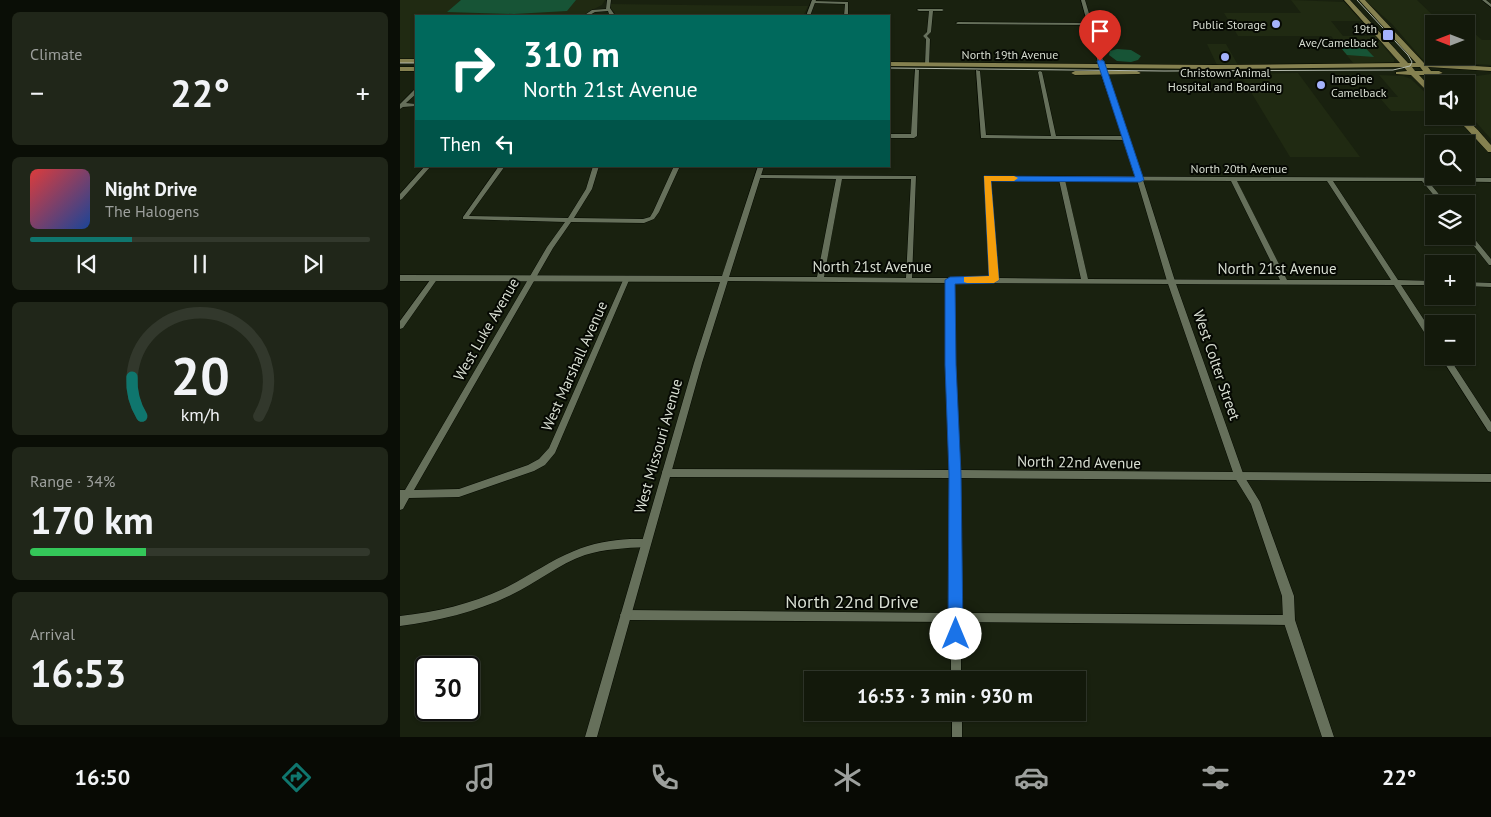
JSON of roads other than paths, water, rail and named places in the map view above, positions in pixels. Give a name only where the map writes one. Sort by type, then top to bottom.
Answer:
[{"type":"main road","points":[[1347,0],[1425,86]]},
{"type":"main road","points":[[1362,0],[1431,75]]},
{"type":"main road","points":[[400,61],[415,61]]},
{"type":"main road","name":"North 19th Avenue","points":[[890,64],[1215,67],[1395,66],[1412,72],[1427,70]]},
{"type":"main road","points":[[400,69],[415,69]]},
{"type":"main road","name":"North 19th Avenue","points":[[890,70],[1104,73],[1491,70]]},
{"type":"main road","points":[[1412,72],[1425,82]]},
{"type":"main road","points":[[1468,125],[1491,150]]},
{"type":"street","points":[[608,10],[609,0]]},
{"type":"street","points":[[587,15],[600,8],[609,0]]},
{"type":"street","name":"West Colter Street","points":[[1083,0],[1104,73],[1171,281],[1240,478],[1255,502],[1288,596],[1289,620],[1328,737]]},
{"type":"street","points":[[1484,0],[1491,6]]},
{"type":"street","points":[[808,15],[814,1],[847,3],[846,15]]},
{"type":"street","points":[[594,11],[608,10],[612,12],[610,15]]},
{"type":"street","points":[[920,10],[942,10]]},
{"type":"street","points":[[927,64],[928,39],[933,35],[929,32],[931,10]]},
{"type":"street","points":[[958,23],[1089,24]]},
{"type":"street","points":[[890,136],[914,136],[917,70]]},
{"type":"street","points":[[978,71],[983,137],[1125,138]]},
{"type":"street","points":[[1040,72],[1054,138]]},
{"type":"street","points":[[401,106],[415,92]]},
{"type":"street","points":[[401,106],[415,105]]},
{"type":"street","points":[[400,198],[427,167]]},
{"type":"street","points":[[501,167],[466,218],[644,221],[652,218],[677,167]]},
{"type":"street","name":"West Luke Avenue","points":[[400,506],[404,494],[554,240],[569,221],[591,183],[596,167]]},
{"type":"street","name":"West Missouri Avenue","points":[[591,737],[698,363],[761,167]]},
{"type":"street","points":[[758,177],[914,177],[909,280]]},
{"type":"street","points":[[820,279],[839,178]]},
{"type":"street","name":"North 20th Avenue","points":[[994,280],[987,178],[1425,181]]},
{"type":"street","points":[[1062,179],[1085,280]]},
{"type":"street","points":[[1234,179],[1286,283]]},
{"type":"street","points":[[1329,179],[1425,327]]},
{"type":"street","name":"North 20th Avenue","points":[[1475,180],[1491,180]]},
{"type":"street","points":[[1428,185],[1437,195]]},
{"type":"street","points":[[1475,243],[1491,263]]},
{"type":"street","name":"North 21st Avenue","points":[[400,278],[1425,283]]},
{"type":"street","points":[[400,326],[435,278]]},
{"type":"street","name":"West Marshall Avenue","points":[[404,494],[459,493],[531,468],[542,462],[552,450],[627,278]]},
{"type":"street","points":[[950,280],[950,365],[955,474],[956,671]]},
{"type":"street","points":[[1475,284],[1491,285]]},
{"type":"street","points":[[1450,365],[1491,429]]},
{"type":"street","name":"North 22nd Avenue","points":[[666,473],[955,474],[1240,478],[1491,478]]},
{"type":"street","points":[[400,621],[442,614],[490,599],[518,587],[584,552],[608,545],[646,543]]},
{"type":"street","name":"North 22nd Drive","points":[[625,616],[1289,620]]},
{"type":"street","points":[[957,721],[957,737]]},
{"type":"tram line","points":[[890,68],[1164,71],[1393,70],[1410,66],[1412,62],[1408,55],[1357,0]]},
{"type":"tram line","points":[[400,63],[415,63]]},
{"type":"place","name":"Public Storage","points":[[1276,24]]},
{"type":"place","name":"19th Ave/Camelback","points":[[1388,35]]},
{"type":"place","name":"Christown Animal Hospital and Boarding","points":[[1225,57]]},
{"type":"place","name":"Imagine Camelback","points":[[1321,85]]}]
